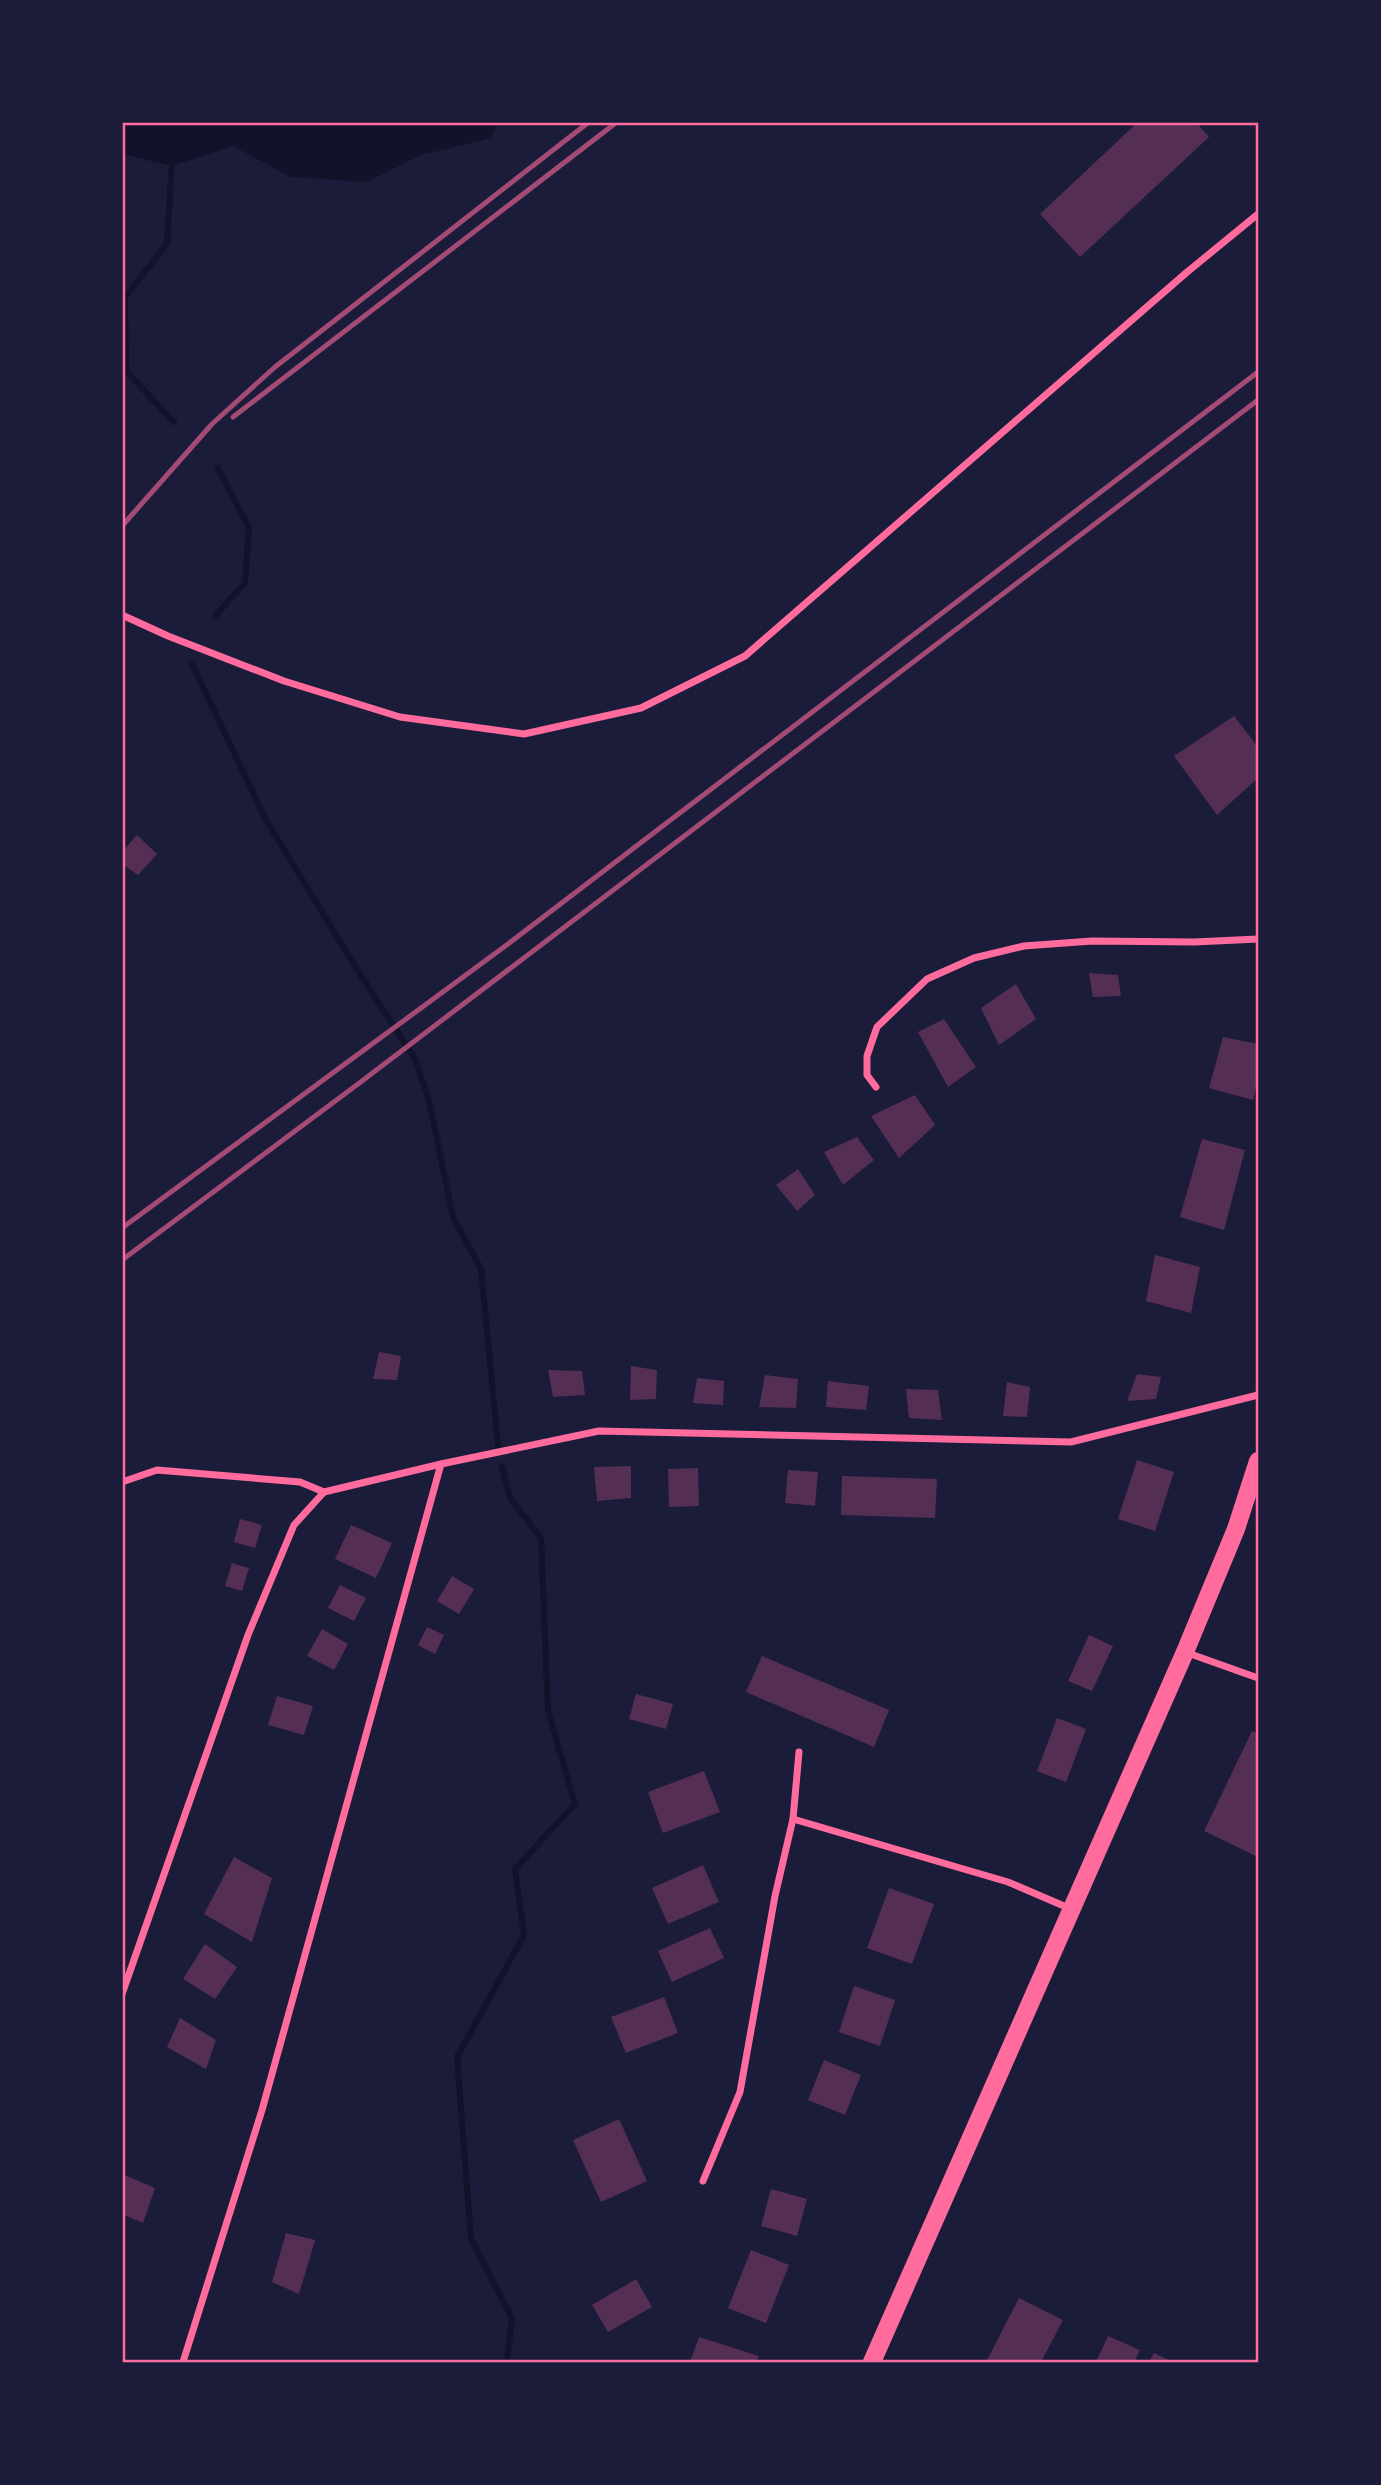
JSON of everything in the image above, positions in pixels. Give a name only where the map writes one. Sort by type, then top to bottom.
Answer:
[{"type":"main road","points":[[872,2362],[1185,1652],[1236,1529],[1258,1461]]},
{"type":"street","points":[[122,615],[284,681],[400,717],[524,734],[640,708],[745,656],[1186,273],[1258,214]]},
{"type":"street","points":[[876,1087],[867,1075],[867,1056],[877,1027],[927,979],[974,958],[1024,946],[1258,939]]},
{"type":"street","points":[[122,1994],[248,1635],[294,1525],[324,1492],[599,1431],[1071,1442],[1258,1395]]},
{"type":"street","points":[[183,2362],[262,2110],[441,1464]]},
{"type":"street","points":[[122,1482],[157,1470],[300,1482],[324,1492]]},
{"type":"street","points":[[1185,1652],[1258,1678]]},
{"type":"street","points":[[703,2181],[740,2092],[775,1895],[793,1819],[799,1752]]},
{"type":"street","points":[[793,1819],[1008,1882],[1071,1909]]},
{"type":"shaded area","points":[[123,122],[497,123],[491,138],[421,155],[367,182],[291,177],[233,146],[171,166],[123,154]]},
{"type":"building","points":[[1138,122],[1196,122],[1209,137],[1080,257],[1040,214]]},
{"type":"building","points":[[1234,716],[1258,747],[1258,778],[1217,815],[1174,756]]},
{"type":"building","points":[[137,835],[157,854],[138,875],[122,864],[122,852]]},
{"type":"building","points":[[1089,973],[1118,975],[1121,996],[1093,997]]},
{"type":"building","points":[[1016,984],[1036,1019],[999,1045],[981,1008]]},
{"type":"building","points":[[944,1019],[976,1067],[948,1087],[918,1032]]},
{"type":"building","points":[[1223,1037],[1258,1044],[1258,1078],[1253,1100],[1209,1088]]},
{"type":"building","points":[[915,1095],[935,1125],[899,1158],[871,1116]]},
{"type":"building","points":[[857,1137],[874,1160],[843,1185],[824,1152]]},
{"type":"building","points":[[1202,1139],[1245,1150],[1224,1230],[1180,1217]]},
{"type":"building","points":[[798,1169],[815,1195],[797,1211],[776,1185]]},
{"type":"building","points":[[1155,1255],[1200,1267],[1191,1313],[1146,1301]]},
{"type":"building","points":[[379,1352],[401,1356],[397,1380],[373,1379]]},
{"type":"building","points":[[631,1366],[657,1370],[656,1399],[630,1400]]},
{"type":"building","points":[[548,1370],[582,1371],[585,1395],[553,1397]]},
{"type":"building","points":[[1137,1374],[1161,1377],[1156,1399],[1127,1401]]},
{"type":"building","points":[[765,1375],[798,1379],[796,1408],[759,1407]]},
{"type":"building","points":[[697,1378],[724,1381],[723,1405],[693,1403]]},
{"type":"building","points":[[828,1381],[869,1386],[866,1410],[826,1407]]},
{"type":"building","points":[[1007,1382],[1030,1387],[1027,1417],[1003,1416]]},
{"type":"building","points":[[906,1389],[938,1390],[942,1420],[909,1418]]},
{"type":"building","points":[[1137,1460],[1174,1472],[1155,1531],[1118,1519]]},
{"type":"building","points":[[631,1466],[631,1498],[597,1501],[594,1467]]},
{"type":"building","points":[[698,1468],[699,1506],[669,1507],[668,1469]]},
{"type":"building","points":[[788,1470],[818,1472],[815,1506],[785,1503]]},
{"type":"building","points":[[842,1476],[937,1479],[935,1518],[841,1515]]},
{"type":"building","points":[[240,1519],[262,1525],[255,1548],[234,1542]]},
{"type":"building","points":[[351,1525],[392,1543],[376,1578],[335,1559]]},
{"type":"building","points":[[232,1563],[249,1568],[242,1591],[225,1586]]},
{"type":"building","points":[[452,1576],[474,1589],[459,1614],[437,1601]]},
{"type":"building","points":[[340,1585],[366,1598],[354,1621],[328,1608]]},
{"type":"building","points":[[427,1627],[444,1635],[435,1654],[418,1645]]},
{"type":"building","points":[[322,1629],[348,1644],[334,1670],[307,1656]]},
{"type":"building","points":[[1089,1635],[1113,1646],[1092,1691],[1068,1681]]},
{"type":"building","points":[[762,1656],[889,1710],[874,1747],[746,1692]]},
{"type":"building","points":[[636,1694],[673,1704],[666,1729],[629,1719]]},
{"type":"building","points":[[277,1696],[313,1706],[304,1735],[268,1725]]},
{"type":"building","points":[[1057,1718],[1086,1729],[1066,1782],[1037,1771]]},
{"type":"building","points":[[1252,1731],[1258,1734],[1258,1857],[1204,1831]]},
{"type":"building","points":[[704,1771],[720,1812],[663,1833],[648,1792]]},
{"type":"building","points":[[234,1857],[272,1878],[252,1942],[204,1914]]},
{"type":"building","points":[[703,1865],[719,1902],[668,1924],[652,1888]]},
{"type":"building","points":[[889,1888],[934,1904],[912,1964],[867,1948]]},
{"type":"building","points":[[710,1928],[724,1958],[672,1982],[658,1951]]},
{"type":"building","points":[[205,1944],[237,1967],[215,1999],[183,1979]]},
{"type":"building","points":[[854,1986],[895,2000],[880,2046],[839,2032]]},
{"type":"building","points":[[664,1997],[678,2033],[626,2053],[611,2017]]},
{"type":"building","points":[[180,2018],[216,2040],[206,2069],[167,2047]]},
{"type":"building","points":[[824,2060],[861,2075],[845,2115],[808,2100]]},
{"type":"building","points":[[619,2119],[647,2181],[601,2202],[573,2140]]},
{"type":"building","points":[[122,2174],[155,2188],[143,2223],[122,2214]]},
{"type":"building","points":[[771,2189],[807,2199],[797,2236],[761,2226]]},
{"type":"building","points":[[286,2233],[315,2240],[299,2294],[272,2282]]},
{"type":"building","points":[[751,2250],[789,2265],[766,2323],[728,2308]]},
{"type":"building","points":[[636,2279],[652,2307],[608,2332],[592,2305]]},
{"type":"building","points":[[1019,2298],[1063,2320],[1041,2362],[986,2362]]},
{"type":"building","points":[[1108,2336],[1140,2350],[1134,2362],[1096,2362]]},
{"type":"building","points":[[699,2337],[759,2356],[756,2362],[690,2362]]},
{"type":"building","points":[[1154,2353],[1173,2362],[1149,2362]]},
{"type":"waterway","points":[[172,160],[167,244],[125,297],[126,371],[174,422]]},
{"type":"waterway","points":[[215,616],[245,583],[249,528],[218,468]]},
{"type":"waterway","points":[[192,664],[266,820],[415,1059],[429,1100],[453,1217],[481,1269],[498,1445]]},
{"type":"waterway","points":[[502,1466],[510,1498],[541,1538],[548,1711],[575,1804],[515,1869],[524,1935],[457,2057],[471,2239],[512,2318],[507,2362]]},
{"type":"railway","points":[[122,526],[212,424],[275,367],[589,122]]},
{"type":"railway","points":[[233,417],[617,122]]},
{"type":"railway","points":[[122,1228],[508,944],[1258,372]]},
{"type":"railway","points":[[122,1260],[362,1081],[1258,400]]}]
